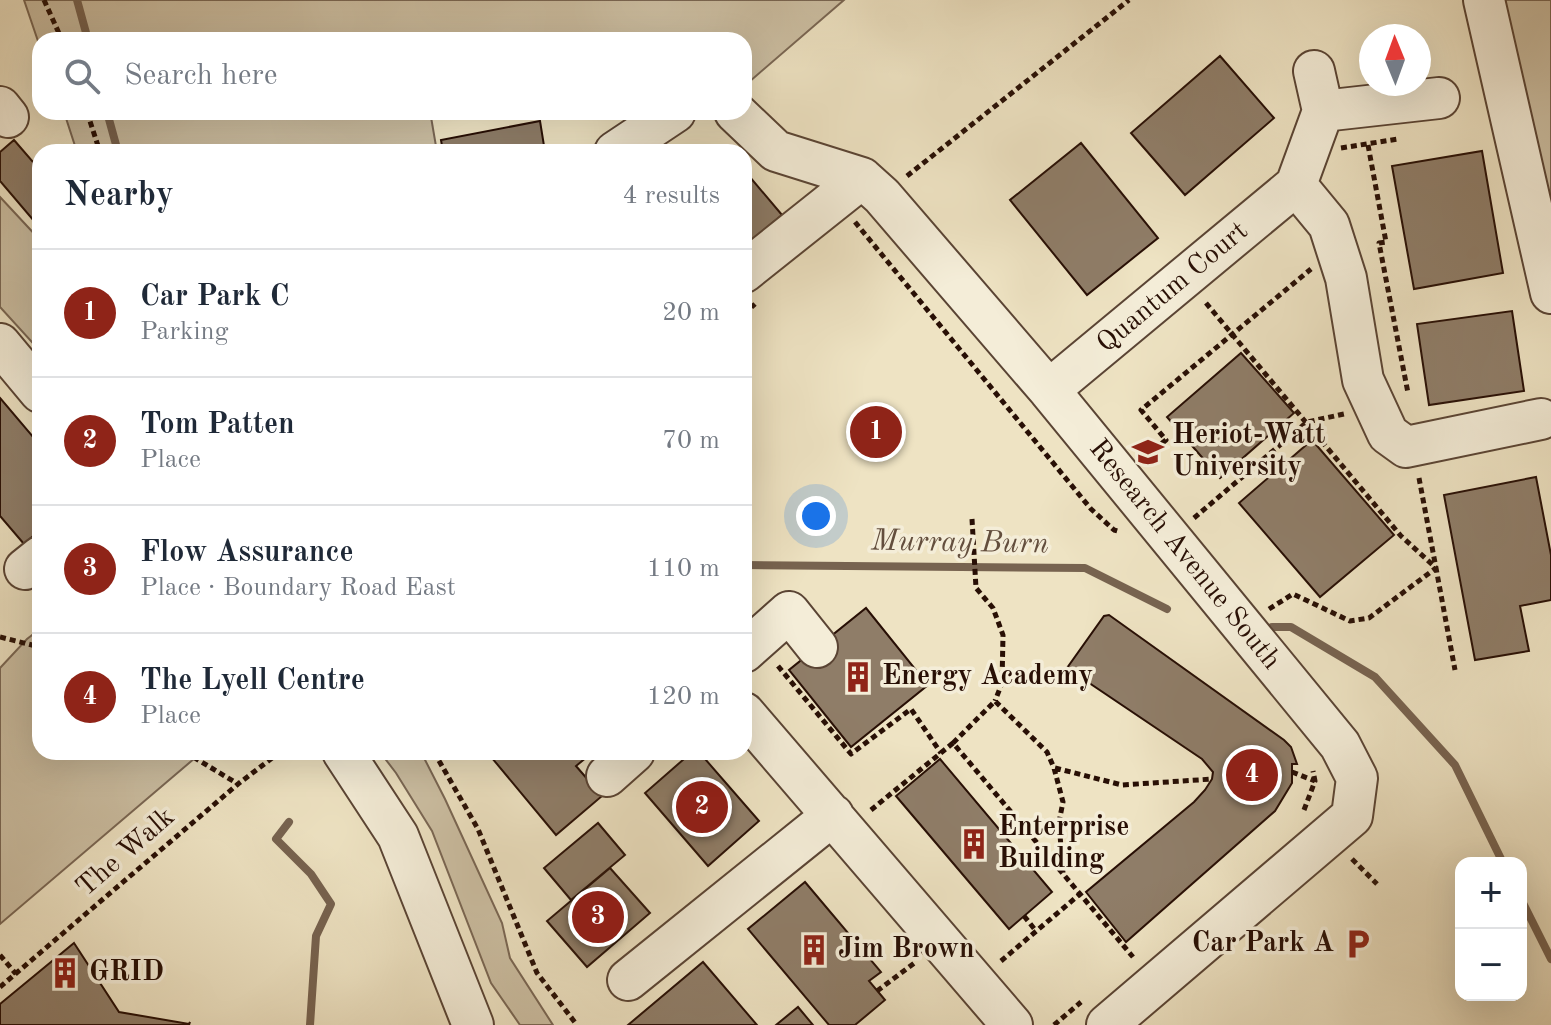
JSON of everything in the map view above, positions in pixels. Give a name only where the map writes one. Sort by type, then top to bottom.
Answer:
[{"type":"street","points":[[1484,0],[1551,293]]},
{"type":"street","points":[[1314,71],[1317,128],[1439,98]]},
{"type":"street","points":[[627,144],[663,120]]},
{"type":"street","points":[[743,120],[776,151],[865,198]]},
{"type":"street","name":"Quantum Court","points":[[1049,390],[1296,185],[1317,128]]},
{"type":"street","points":[[1296,185],[1329,225],[1346,278],[1363,380],[1388,434],[1406,447],[1541,419]]},
{"type":"street","points":[[752,267],[865,198]]},
{"type":"street","name":"Research Avenue South","points":[[865,198],[1049,390],[1340,745],[1357,778],[1352,816],[1113,1014]]},
{"type":"street","points":[[0,344],[32,382]]},
{"type":"street","points":[[752,643],[789,612],[817,647]]},
{"type":"street","points":[[752,722],[1012,1025]]},
{"type":"street","points":[[348,760],[398,836],[473,1025]]},
{"type":"street","points":[[628,980],[839,823]]},
{"type":"path","points":[[44,0],[58,32]]},
{"type":"path","points":[[1129,0],[865,198],[1091,509],[1114,530],[1129,535]]},
{"type":"path","points":[[90,120],[97,144]]},
{"type":"path","points":[[1317,128],[1348,149],[1407,137]]},
{"type":"path","points":[[1368,145],[1386,242],[1379,243],[1455,670]]},
{"type":"path","points":[[1120,477],[1166,440],[1141,410],[1336,248]]},
{"type":"path","points":[[1185,278],[1401,536],[1436,568]]},
{"type":"path","points":[[1170,537],[1307,422],[1375,406]]},
{"type":"path","points":[[839,823],[941,753],[995,701],[1002,683],[1003,635],[993,608],[976,588],[972,519]]},
{"type":"path","points":[[1243,626],[1293,594],[1350,621],[1369,618],[1436,568]]},
{"type":"path","points":[[0,637],[32,645]]},
{"type":"path","points":[[752,647],[851,754],[911,709]]},
{"type":"path","points":[[995,701],[1047,752],[1054,768],[1063,802],[1059,822],[1063,874]]},
{"type":"path","points":[[906,703],[941,753]]},
{"type":"path","points":[[953,743],[1133,957],[1122,967]]},
{"type":"path","points":[[1295,817],[1307,807],[1315,781],[1311,758]]},
{"type":"path","points":[[198,760],[238,784]]},
{"type":"path","name":"The Walk","points":[[0,987],[270,760]]},
{"type":"path","points":[[439,760],[478,829],[537,973],[577,1025]]},
{"type":"path","points":[[1054,768],[1122,785],[1212,779]]},
{"type":"path","points":[[1292,772],[1315,781]]},
{"type":"path","points":[[999,962],[1080,894]]},
{"type":"path","points":[[1024,916],[1036,931]]},
{"type":"path","points":[[0,955],[16,974]]},
{"type":"path","points":[[1054,1025],[1113,1014]]},
{"type":"shaded area","points":[[24,0],[844,0],[752,79],[752,32],[35,32]]},
{"type":"shaded area","points":[[1497,0],[1551,0],[1551,240]]},
{"type":"shaded area","points":[[67,120],[432,120],[436,144],[74,144]]},
{"type":"shaded area","points":[[0,197],[32,231],[32,342],[0,307]]},
{"type":"shaded area","points":[[32,635],[32,760],[193,760],[0,924],[0,668]]},
{"type":"shaded area","points":[[386,760],[425,760],[502,923],[510,958],[553,1025],[520,1025],[491,983],[432,831]]},
{"type":"building","points":[[1220,56],[1274,118],[1185,195],[1131,133]]},
{"type":"building","points":[[540,121],[544,144],[442,144],[441,140]]},
{"type":"building","points":[[14,140],[32,161],[32,219],[0,181],[0,152]]},
{"type":"building","points":[[1081,143],[1158,238],[1087,295],[1010,200]]},
{"type":"building","points":[[1482,151],[1503,273],[1414,289],[1392,166]]},
{"type":"building","points":[[752,179],[782,215],[752,240]]},
{"type":"building","points":[[1512,311],[1524,391],[1429,405],[1417,324]]},
{"type":"building","points":[[1241,353],[1294,413],[1220,478],[1167,417]]},
{"type":"building","points":[[0,398],[32,436],[32,537],[24,544],[0,516]]},
{"type":"building","points":[[1312,440],[1394,535],[1320,597],[1239,503]]},
{"type":"building","points":[[1536,477],[1551,555],[1551,600],[1520,606],[1529,651],[1475,660],[1444,495]]},
{"type":"building","name":"Energy Academy","points":[[866,608],[928,685],[851,747],[789,670]]},
{"type":"building","points":[[1109,615],[1284,740],[1291,747],[1297,764],[1292,764],[1292,783],[1275,811],[1126,942],[1086,892],[1194,802],[1212,779],[1213,772],[1202,759],[1067,668],[1104,616]]},
{"type":"building","name":"Enterprise Building","points":[[940,759],[1052,892],[1009,929],[896,796]]},
{"type":"building","points":[[494,760],[583,760],[576,766],[602,796],[556,835]]},
{"type":"building","points":[[683,760],[706,760],[759,821],[708,866],[645,793]]},
{"type":"building","points":[[598,823],[625,855],[571,900],[544,868]]},
{"type":"building","points":[[610,868],[650,913],[587,967],[547,921]]},
{"type":"building","name":"Jim Brown","points":[[805,882],[881,972],[869,981],[885,1000],[855,1025],[829,1025],[748,929]]},
{"type":"building","name":"GRID","points":[[74,943],[119,1012],[190,1022],[189,1025],[0,1025],[0,1004]]},
{"type":"building","points":[[703,962],[757,1025],[628,1025]]},
{"type":"building","name":"Jim Brown","points":[[798,1007],[813,1025],[776,1025]]},
{"type":"waterway","name":"Murray Burn","points":[[77,0],[86,32]]},
{"type":"waterway","name":"Murray Burn","points":[[109,120],[116,144]]},
{"type":"waterway","name":"Murray Burn","points":[[752,565],[1085,568],[1167,609]]},
{"type":"waterway","name":"Murray Burn","points":[[1272,627],[1291,627],[1375,677],[1455,765],[1500,857]]},
{"type":"waterway","points":[[289,822],[276,839],[311,874],[331,904],[316,936],[310,1025]]},
{"type":"waterway","name":"Murray Burn","points":[[1527,911],[1551,959]]},
{"type":"place","name":"Car Park C","points":[[876,432]]},
{"type":"place","name":"Heriot-Watt University","points":[[1148,452]]},
{"type":"place","name":"Energy Academy","points":[[858,677]]},
{"type":"place","name":"The Lyell Centre","points":[[1252,775]]},
{"type":"place","name":"Tom Patten","points":[[702,807]]},
{"type":"place","name":"Enterprise Building","points":[[974,844]]},
{"type":"place","name":"Flow Assurance","points":[[598,917]]},
{"type":"place","name":"Car Park A","points":[[1358,944]]},
{"type":"place","name":"Jim Brown","points":[[814,950]]},
{"type":"place","name":"GRID","points":[[65,973]]}]
